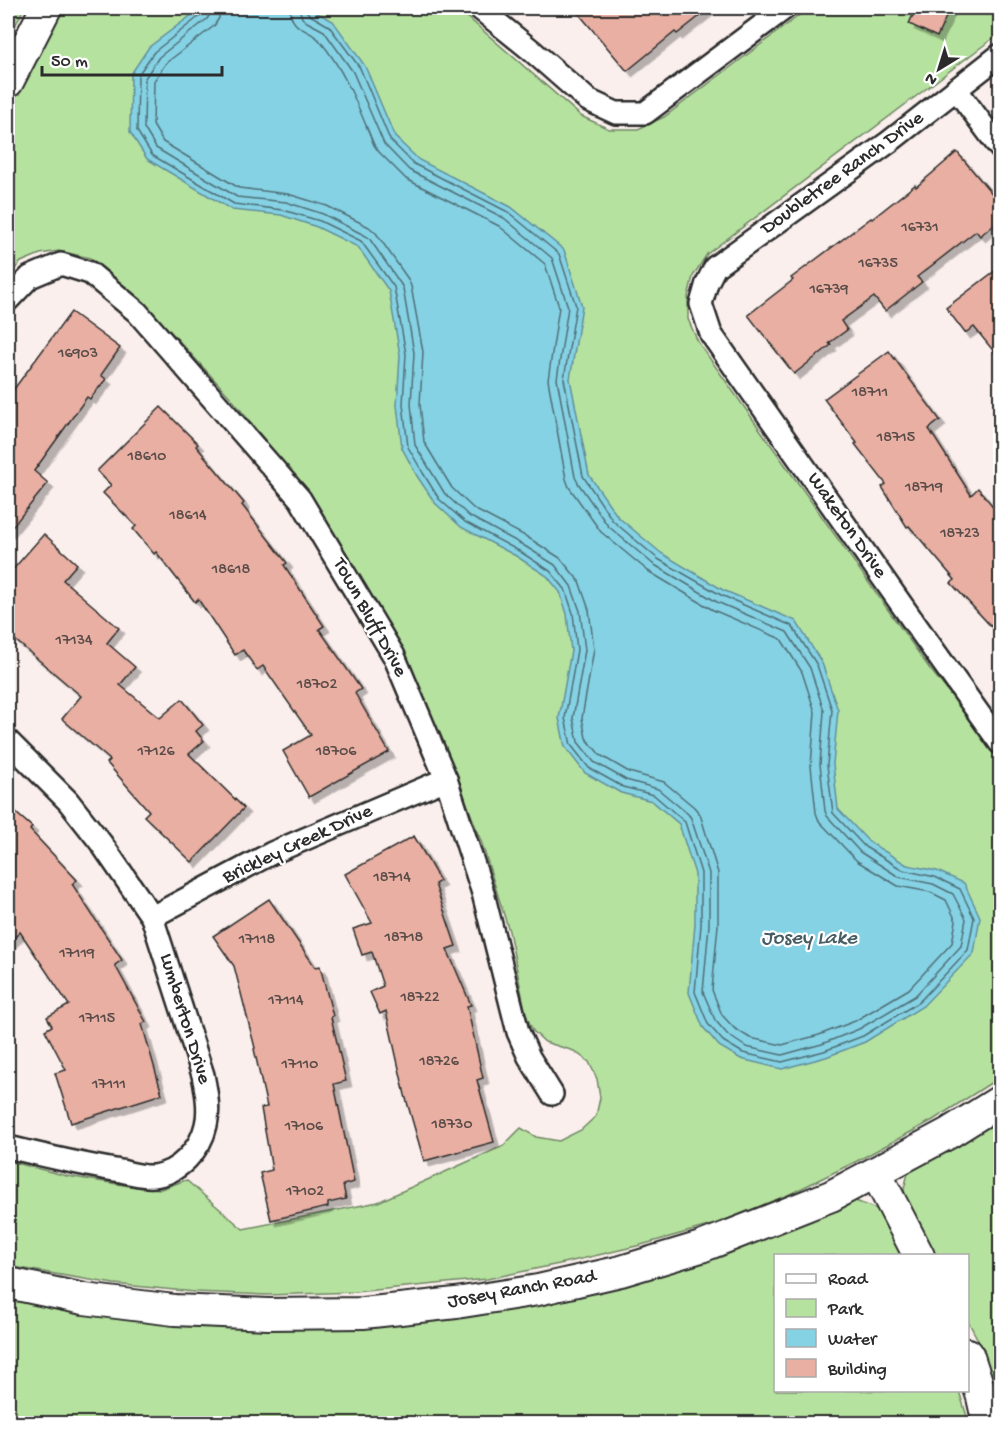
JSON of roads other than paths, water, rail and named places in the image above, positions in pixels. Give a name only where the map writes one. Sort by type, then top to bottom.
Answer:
[{"type":"street","points":[[8,82],[46,8]]},
{"type":"street","points":[[479,8],[588,100],[616,113],[645,113],[785,8]]},
{"type":"street","name":"Doubletree Ranch Drive","points":[[701,304],[707,283],[716,267],[889,142],[1000,55]]},
{"type":"street","points":[[956,89],[1000,148]]},
{"type":"street","name":"Town Bluff Drive","points":[[8,300],[30,277],[61,264],[90,273],[137,312],[300,499],[394,656],[446,779],[483,893],[518,1032],[529,1057],[552,1094]]},
{"type":"street","name":"Waketon Drive","points":[[701,304],[711,334],[1000,743]]},
{"type":"street","name":"Lumberton Drive","points":[[8,741],[69,801],[152,917],[203,1075],[207,1096],[207,1124],[201,1140],[191,1155],[165,1173],[152,1176],[96,1167],[8,1147]]},
{"type":"street","name":"Brickley Creek Drive","points":[[152,917],[272,853],[446,779]]},
{"type":"street","name":"Josey Ranch Road","points":[[8,1283],[84,1299],[174,1310],[268,1314],[363,1313],[456,1303],[538,1290],[621,1271],[701,1247],[831,1196],[949,1133],[1000,1101]]},
{"type":"street","points":[[876,1173],[919,1254]]},
{"type":"street","points":[[969,1357],[988,1424]]},
{"type":"water","name":"Josey Lake","points":[[201,8],[308,8],[333,21],[365,66],[395,137],[419,160],[511,207],[564,250],[582,306],[570,379],[589,475],[618,517],[661,553],[723,590],[796,621],[822,663],[838,710],[833,764],[838,809],[869,842],[907,865],[937,871],[964,883],[980,917],[974,953],[923,1006],[865,1042],[826,1057],[782,1069],[741,1059],[719,1046],[703,1027],[689,993],[695,924],[695,874],[679,824],[652,801],[621,793],[585,773],[565,747],[559,718],[571,651],[567,614],[560,592],[547,576],[516,556],[461,527],[435,503],[417,476],[402,448],[397,405],[400,355],[389,291],[358,247],[317,227],[281,215],[232,210],[147,159],[130,132],[131,74],[149,47]]}]
